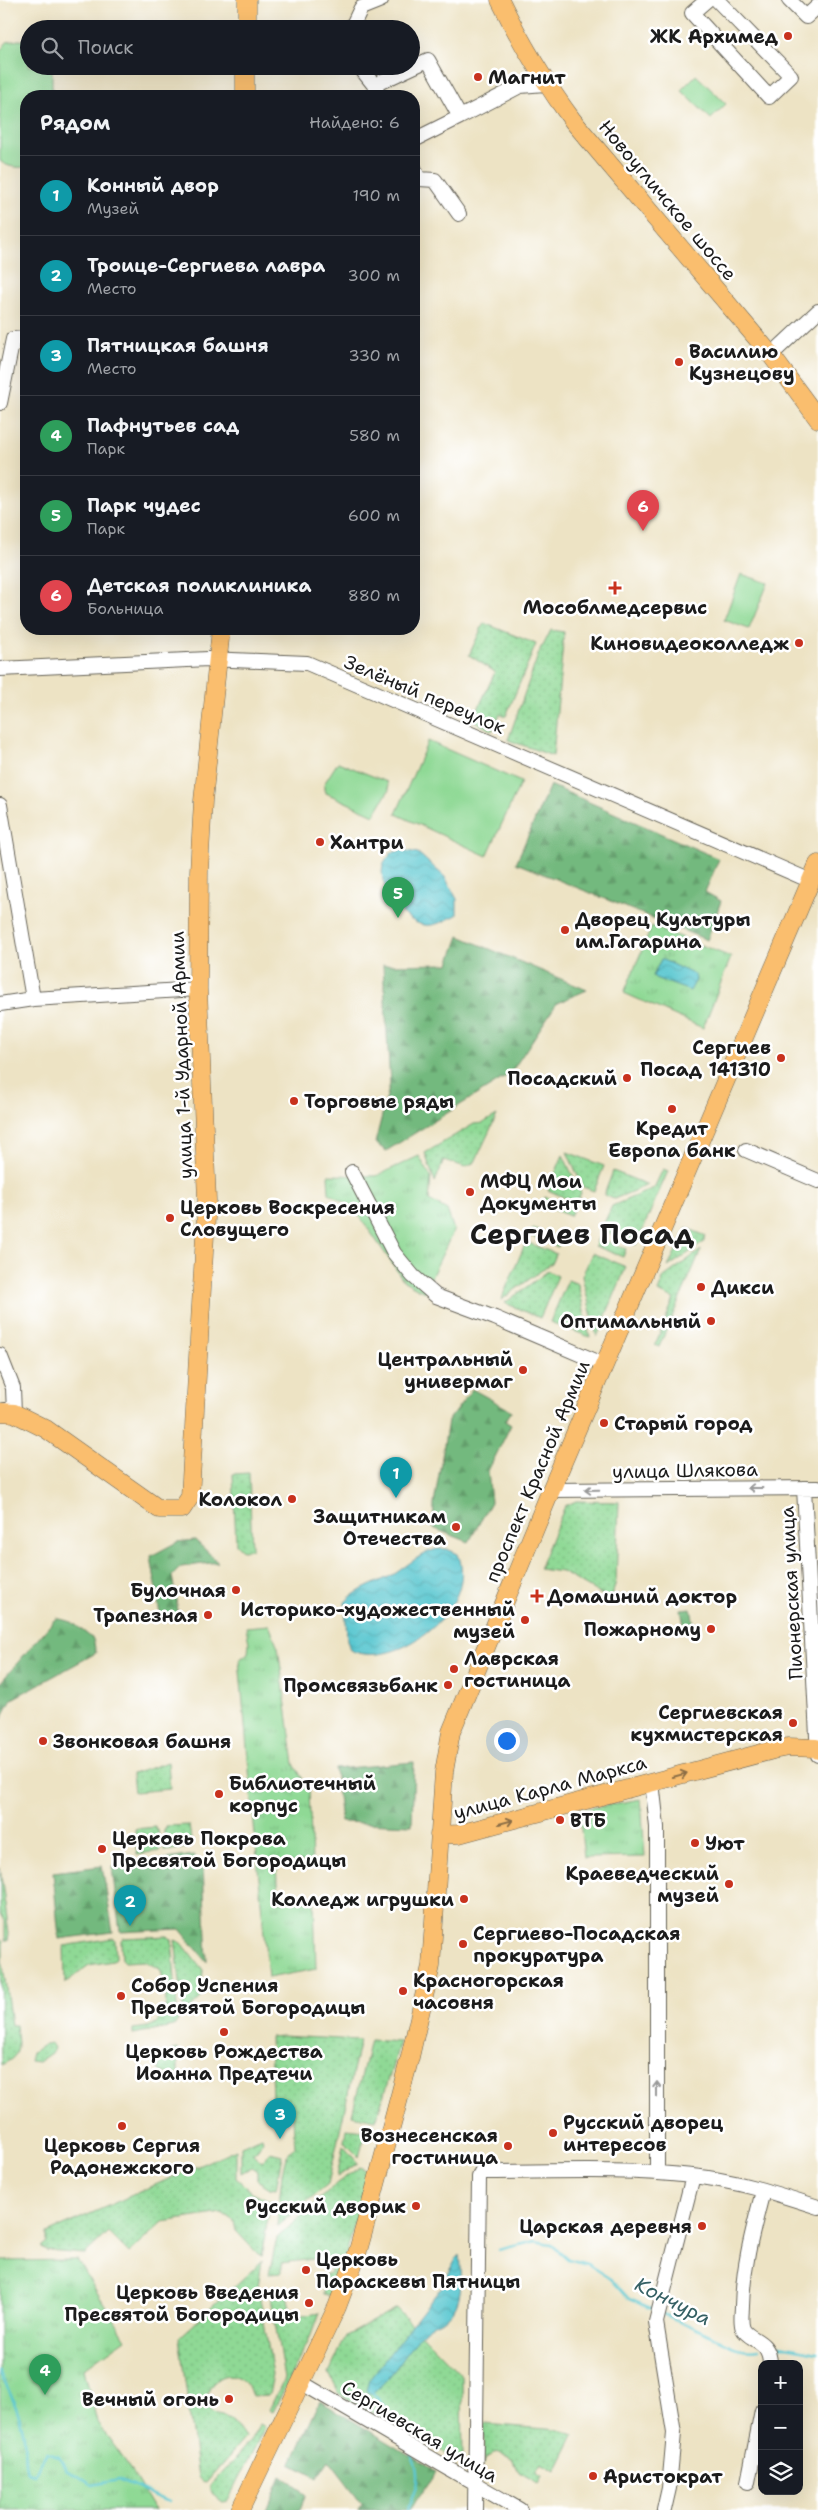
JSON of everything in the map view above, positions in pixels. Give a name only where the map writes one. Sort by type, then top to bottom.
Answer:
[{"type":"main road","points":[[247,20],[248,0]]},
{"type":"main road","name":"Новоугличское шоссе","points":[[500,0],[516,33],[546,84],[573,120],[771,354],[818,419]]},
{"type":"main road","points":[[244,90],[245,75]]},
{"type":"main road","name":"улица 1-й Ударной Армии","points":[[5,1411],[46,1429],[159,1508],[182,1508],[190,1497],[207,1200],[198,989],[201,841],[220,635]]},
{"type":"main road","name":"проспект Красной Армии","points":[[240,2510],[302,2383],[357,2254],[410,2057],[431,1966],[447,1749],[451,1732],[605,1364],[815,882],[818,864]]},
{"type":"main road","name":"улица Карла Маркса","points":[[440,1835],[459,1834],[773,1750],[788,1747],[818,1751]]},
{"type":"street","points":[[355,20],[361,8],[381,0]]},
{"type":"street","points":[[707,0],[692,14],[768,97],[791,76],[717,0]]},
{"type":"street","points":[[789,0],[806,17],[818,6]]},
{"type":"street","points":[[420,65],[428,60],[460,117]]},
{"type":"street","points":[[365,75],[376,90],[402,75]]},
{"type":"street","points":[[420,137],[520,86],[546,84]]},
{"type":"street","points":[[420,179],[435,180],[459,214]]},
{"type":"street","points":[[771,354],[818,311]]},
{"type":"street","points":[[0,403],[20,338]]},
{"type":"street","name":"Зелёный переулок","points":[[0,669],[217,659],[307,663],[815,882]]},
{"type":"street","points":[[0,805],[33,999]]},
{"type":"street","points":[[0,1004],[33,999],[198,989]]},
{"type":"street","points":[[746,1150],[818,1181]]},
{"type":"street","points":[[352,1172],[394,1253],[413,1276],[436,1296],[495,1318],[605,1364]]},
{"type":"street","points":[[0,1355],[13,1388],[5,1411]]},
{"type":"street","name":"Пионерская улица","points":[[804,1488],[818,1751]]},
{"type":"street","name":"улица Шлякова","points":[[552,1490],[818,1488]]},
{"type":"street","points":[[652,1782],[657,1827],[657,2173]]},
{"type":"street","points":[[475,2510],[479,2176],[481,2172],[657,2173],[693,2176],[763,2191],[818,2207]]},
{"type":"street","points":[[664,2510],[669,2488],[674,2433],[656,2322],[693,2176]]},
{"type":"street","points":[[763,2191],[743,2273],[742,2314],[744,2330],[766,2353]]},
{"type":"street","name":"Сергиевская улица","points":[[302,2383],[520,2510]]},
{"type":"street","points":[[748,2482],[758,2431]]},
{"type":"green space","points":[[20,40],[20,75],[52,75],[52,90],[20,90],[20,167],[9,166],[0,161],[0,51],[7,42]]},
{"type":"green space","points":[[696,75],[726,104],[711,119],[681,90]]},
{"type":"green space","points":[[741,574],[768,583],[749,629],[724,620]]},
{"type":"green space","points":[[484,623],[536,644],[506,716],[500,714],[492,731],[473,720],[495,672],[469,655]]},
{"type":"green space","points":[[551,630],[564,632],[553,756],[508,740],[541,647]]},
{"type":"green space","points":[[428,741],[521,782],[487,856],[396,814]]},
{"type":"green space","points":[[338,762],[387,782],[389,790],[374,815],[326,793],[324,784]]},
{"type":"green space","points":[[550,785],[719,859],[705,892],[721,901],[707,940],[516,863]]},
{"type":"green space","points":[[652,926],[731,957],[703,1028],[624,993]]},
{"type":"green space","points":[[459,936],[587,990],[557,1003],[510,1074],[386,1151],[375,1143],[390,1084],[383,965],[449,964]]},
{"type":"green space","points":[[497,1115],[475,1162],[465,1167],[444,1160],[435,1182],[425,1153],[474,1124],[483,1123]]},
{"type":"green space","points":[[567,1152],[604,1166],[594,1191],[583,1187]]},
{"type":"green space","points":[[563,1155],[581,1193],[576,1203],[548,1190]]},
{"type":"green space","points":[[419,1156],[431,1177],[429,1200],[447,1210],[454,1230],[424,1292],[404,1281],[354,1208],[329,1193],[328,1175],[376,1176]]},
{"type":"green space","points":[[663,1169],[668,1171],[636,1245],[601,1230],[612,1206],[654,1188]]},
{"type":"green space","points":[[613,1171],[648,1185],[614,1199],[604,1195]]},
{"type":"green space","points":[[545,1197],[573,1209],[570,1216],[542,1205]]},
{"type":"green space","points":[[533,1228],[561,1239],[558,1247],[530,1236]]},
{"type":"green space","points":[[687,1228],[706,1236],[703,1243],[668,1267]]},
{"type":"green space","points":[[598,1238],[626,1249],[623,1257],[595,1246]]},
{"type":"green space","points":[[526,1242],[556,1254],[553,1262],[501,1300]]},
{"type":"green space","points":[[701,1250],[659,1347],[655,1345],[674,1299],[658,1292],[664,1277]]},
{"type":"green space","points":[[592,1253],[626,1267],[597,1337],[582,1276]]},
{"type":"green space","points":[[548,1271],[558,1276],[540,1318],[505,1303]]},
{"type":"green space","points":[[568,1280],[578,1284],[590,1337],[550,1322]]},
{"type":"green space","points":[[472,1389],[512,1411],[505,1421],[511,1425],[488,1471],[491,1502],[469,1542],[433,1528],[434,1504],[448,1421]]},
{"type":"green space","points":[[249,1473],[252,1549],[242,1550],[236,1544],[233,1474]]},
{"type":"green space","points":[[576,1501],[619,1502],[616,1581],[611,1600],[562,1572],[539,1569],[565,1506]]},
{"type":"green space","points":[[195,1540],[218,1562],[181,1567],[172,1576],[179,1617],[161,1621],[151,1556],[177,1542]]},
{"type":"green space","points":[[691,1608],[694,1625],[684,1626],[681,1609]]},
{"type":"green space","points":[[56,1618],[72,1622],[93,1639],[96,1653],[12,1699],[0,1722],[0,1683]]},
{"type":"green space","points":[[269,1625],[278,1647],[294,1764],[309,1790],[312,1861],[277,1863],[279,1902],[314,1900],[316,1969],[268,1978],[239,1660],[248,1653],[249,1643],[246,1627]]},
{"type":"green space","points":[[168,1762],[170,1789],[134,1792],[132,1774]]},
{"type":"green space","points":[[414,1762],[412,1825],[341,1822],[335,1769]]},
{"type":"green space","points":[[641,1799],[645,1857],[584,1858],[579,1810]]},
{"type":"green space","points":[[189,1825],[192,1847],[165,1851],[164,1830],[166,1826]]},
{"type":"green space","points":[[156,1827],[160,1851],[137,1854],[135,1829]]},
{"type":"green space","points":[[194,1855],[203,1865],[207,1962],[180,1929],[120,1932],[112,1867]]},
{"type":"green space","points":[[102,1866],[113,1932],[59,1939],[53,1872]]},
{"type":"green space","points":[[0,1868],[9,1934],[8,1940],[5,1940],[5,1922],[0,1913]]},
{"type":"green space","points":[[168,1936],[172,1940],[178,2020],[174,2026],[133,2034],[133,2029],[151,2026],[163,2014],[166,1999],[164,1983],[160,1969],[144,1961],[125,1962],[122,1959],[121,1940],[123,1938]]},
{"type":"green space","points":[[0,1938],[3,1941],[3,1964],[11,2025],[16,2025],[18,2045],[13,2058],[1,2065]]},
{"type":"green space","points":[[113,1938],[115,1940],[116,1958],[113,1961],[89,1965],[65,1983],[64,1946]]},
{"type":"green space","points":[[175,1940],[182,1943],[203,1970],[201,1998],[184,2014]]},
{"type":"green space","points":[[270,2037],[360,2040],[328,2184],[277,2226],[282,2173],[286,2157],[295,2147],[292,2104],[281,2098],[272,2099]]},
{"type":"green space","points":[[370,2040],[400,2042],[376,2120],[352,2115]]},
{"type":"green space","points":[[51,2043],[54,2048],[51,2053],[38,2062],[30,2061],[32,2053],[45,2044]]},
{"type":"green space","points":[[178,2049],[178,2073],[175,2076],[159,2071],[159,2063],[172,2050]]},
{"type":"green space","points":[[346,2129],[366,2131],[359,2157],[344,2142]]},
{"type":"green space","points":[[262,2137],[263,2141],[253,2154],[262,2162],[270,2152],[282,2155],[276,2189],[270,2188],[257,2180],[257,2170],[252,2167],[241,2173],[241,2146]]},
{"type":"green space","points":[[343,2146],[358,2163],[337,2177]]},
{"type":"green space","points":[[236,2149],[236,2178],[252,2192],[271,2201],[261,2257],[236,2231],[234,2221],[222,2213],[163,2222],[129,2253],[108,2232],[85,2254],[47,2251],[41,2248],[47,2243],[47,2233]]},
{"type":"green space","points":[[360,2167],[368,2171],[347,2251],[329,2296],[323,2295],[325,2276],[330,2272],[330,2267],[324,2259],[281,2263],[281,2273],[269,2274],[277,2238],[337,2183]]},
{"type":"green space","points":[[77,2260],[126,2339],[84,2369],[97,2422],[128,2465],[155,2510],[0,2510],[0,2261]]},
{"type":"green space","points":[[262,2261],[258,2286],[273,2375],[269,2395],[252,2396],[244,2382],[230,2375],[223,2376],[212,2385],[207,2399],[208,2407],[215,2414],[231,2419],[245,2438],[206,2483],[202,2482],[198,2477],[179,2337]]},
{"type":"green space","points":[[287,2294],[291,2313],[297,2317],[319,2313],[311,2335],[273,2412],[269,2410],[284,2379],[271,2297]]},
{"type":"green space","points":[[396,2308],[462,2376],[463,2463],[339,2394],[329,2373],[346,2336]]},
{"type":"green space","points":[[320,2401],[436,2471],[410,2510],[359,2510],[362,2503],[329,2460],[317,2478],[291,2464]]},
{"type":"green space","points":[[260,2424],[265,2427],[228,2500],[223,2501],[210,2492],[210,2486],[251,2440]]},
{"type":"green space","points":[[484,2424],[559,2430],[574,2435],[556,2471],[541,2463],[535,2472],[542,2476],[538,2483],[519,2472],[513,2459],[497,2452],[486,2459],[483,2467]]},
{"type":"green space","points":[[281,2476],[307,2494],[300,2510],[267,2510]]},
{"type":"water","points":[[402,850],[418,853],[445,877],[457,899],[457,915],[437,924],[424,925],[400,911],[388,893],[382,874],[384,864],[391,853]]},
{"type":"water","points":[[661,959],[695,975],[696,980],[690,991],[653,976]]},
{"type":"water","points":[[437,1549],[447,1549],[458,1554],[462,1574],[457,1594],[446,1613],[430,1630],[411,1643],[390,1652],[369,1654],[350,1650],[347,1640],[345,1602],[362,1589],[396,1573],[420,1556]]},
{"type":"water","points":[[460,2255],[460,2291],[453,2311],[450,2315],[425,2330],[380,2387],[371,2394],[366,2391],[369,2380],[443,2285]]},
{"type":"waterway","name":"Кончура","points":[[498,2250],[535,2241],[551,2244],[568,2259],[587,2264],[612,2280],[629,2299],[653,2309]]},
{"type":"waterway","name":"Кончура","points":[[663,2314],[736,2348],[759,2349]]},
{"type":"waterway","name":"Кончура","points":[[772,2347],[780,2346],[818,2353]]},
{"type":"waterway","name":"Кончура","points":[[0,2371],[20,2420],[24,2437],[27,2472],[34,2474],[47,2453],[59,2457],[66,2469],[92,2485],[119,2480],[169,2502]]},
{"type":"waterway","name":"Кончура","points":[[372,2392],[404,2430],[415,2437]]},
{"type":"waterway","name":"Кончура","points":[[407,2510],[417,2482],[416,2469],[411,2453]]},
{"type":"place","name":"ЖК Архимед","points":[[788,36]]},
{"type":"place","name":"Магнит","points":[[478,77]]},
{"type":"place","name":"Василию Кузнецову","points":[[679,362]]},
{"type":"place","name":"Детская поликлиника","points":[[643,531]]},
{"type":"place","name":"Мособлмедсервис","points":[[615,588]]},
{"type":"place","name":"Киновидеоколледж","points":[[799,643]]},
{"type":"place","name":"Хантри","points":[[320,842]]},
{"type":"place","name":"Парк чудес","points":[[398,918]]},
{"type":"place","name":"Дворец Культуры им.Гагарина","points":[[565,930]]},
{"type":"place","name":"Сергиев Посад 141310","points":[[781,1058]]},
{"type":"place","name":"Посадский","points":[[627,1078]]},
{"type":"place","name":"Торговые ряды","points":[[294,1101]]},
{"type":"place","name":"Кредит Европа банк","points":[[672,1109]]},
{"type":"place","name":"МФЦ Мои Документы","points":[[470,1192]]},
{"type":"place","name":"Церковь Воскресения Словущего","points":[[170,1218]]},
{"type":"place","name":"Дикси","points":[[701,1287]]},
{"type":"place","name":"Оптимальный","points":[[711,1321]]},
{"type":"place","name":"Центральный универмаг","points":[[523,1370]]},
{"type":"place","name":"Старый город","points":[[604,1423]]},
{"type":"place","name":"Конный двор","points":[[396,1498]]},
{"type":"place","name":"Колокол","points":[[292,1499]]},
{"type":"place","name":"Защитникам Отечества","points":[[456,1527]]},
{"type":"place","name":"Булочная","points":[[236,1590]]},
{"type":"place","name":"Домашний доктор","points":[[537,1596]]},
{"type":"place","name":"Трапезная","points":[[208,1615]]},
{"type":"place","name":"Историко-художественный музей","points":[[525,1620]]},
{"type":"place","name":"Пожарному","points":[[711,1629]]},
{"type":"place","name":"Лаврская гостиница","points":[[454,1669]]},
{"type":"place","name":"Промсвязьбанк","points":[[448,1685]]},
{"type":"place","name":"Сергиевская кухмистерская","points":[[793,1723]]},
{"type":"place","name":"Звонковая башня","points":[[43,1741]]},
{"type":"place","name":"Библиотечный корпус","points":[[219,1794]]},
{"type":"place","name":"ВТБ","points":[[560,1820]]},
{"type":"place","name":"Уют","points":[[695,1843]]},
{"type":"place","name":"Церковь Покрова Пресвятой Богородицы","points":[[102,1849]]},
{"type":"place","name":"Краеведческий музей","points":[[729,1884]]},
{"type":"place","name":"Колледж игрушки","points":[[464,1899]]},
{"type":"place","name":"Троице-Сергиева лавра","points":[[130,1926]]},
{"type":"place","name":"Сергиево-Посадская прокуратура","points":[[463,1944]]},
{"type":"place","name":"Красногорская часовня","points":[[403,1991]]},
{"type":"place","name":"Собор Успения Пресвятой Богородицы","points":[[121,1996]]},
{"type":"place","name":"Церковь Рождества Иоанна Предтечи","points":[[224,2032]]},
{"type":"place","name":"Церковь Сергия Радонежского","points":[[122,2126]]},
{"type":"place","name":"Русский дворец интересов","points":[[553,2133]]},
{"type":"place","name":"Пятницкая башня","points":[[280,2139]]},
{"type":"place","name":"Вознесенская гостиница","points":[[508,2146]]},
{"type":"place","name":"Русский дворик","points":[[416,2206]]},
{"type":"place","name":"Царская деревня","points":[[702,2226]]},
{"type":"place","name":"Церковь Параскевы Пятницы","points":[[306,2270]]},
{"type":"place","name":"Церковь Введения Пресвятой Богородицы","points":[[309,2303]]},
{"type":"place","name":"Пафнутьев сад","points":[[45,2395]]},
{"type":"place","name":"Вечный огонь","points":[[229,2399]]},
{"type":"place","name":"Аристoкрат","points":[[593,2476]]},
{"type":"district","name":"Сергиев Посад","points":[[582,1234]]}]
